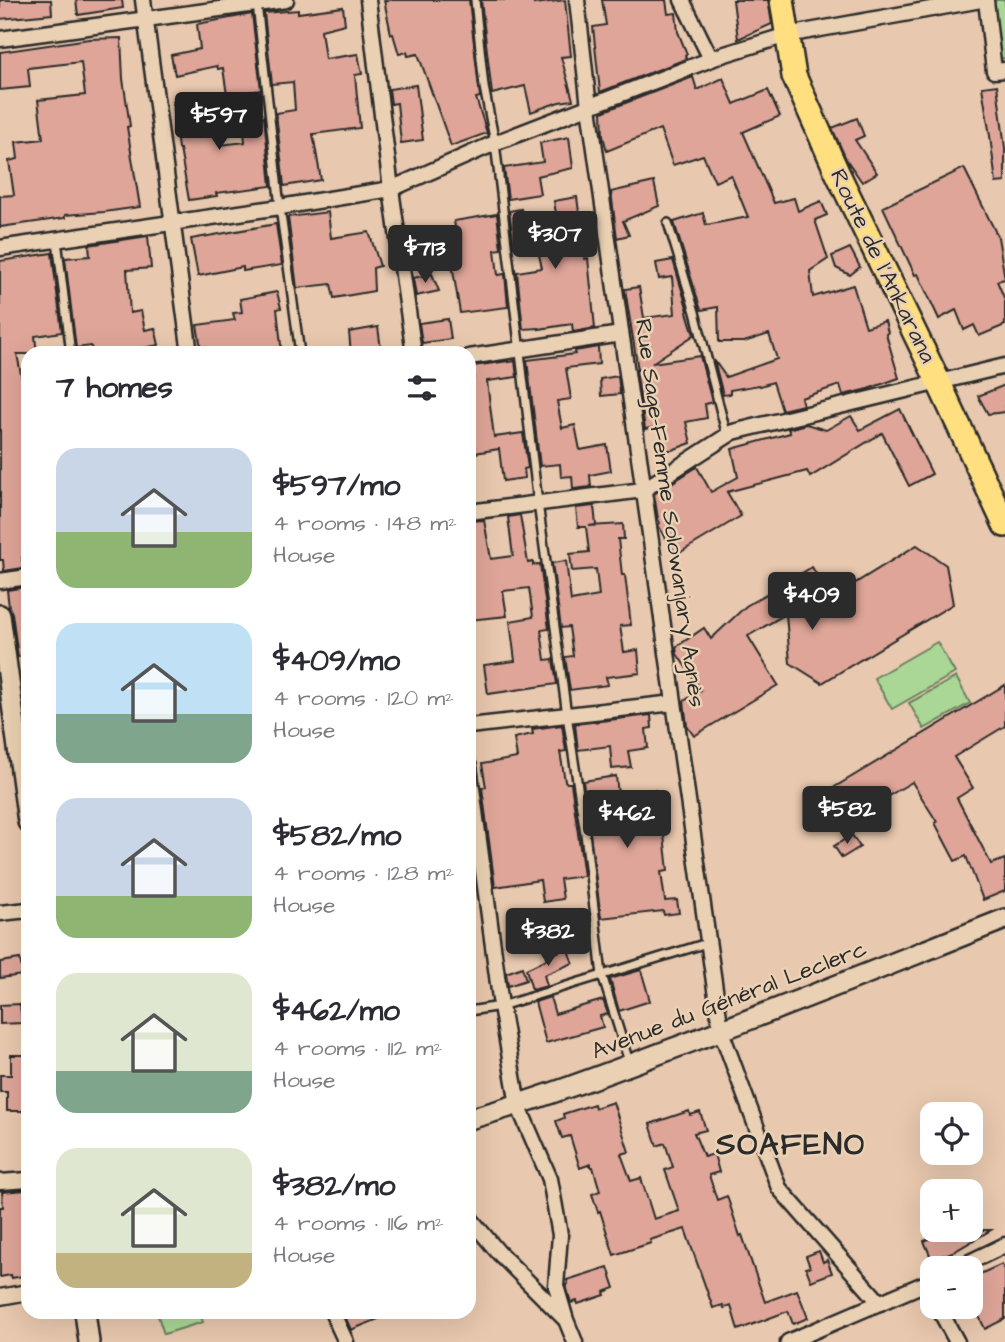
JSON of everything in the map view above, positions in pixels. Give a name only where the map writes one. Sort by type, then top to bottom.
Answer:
[{"type":"main road","name":"Route de l'Ankarana","points":[[782,0],[794,76],[1005,526]]},
{"type":"main road","points":[[0,615],[21,750]]},
{"type":"main road","name":"Avenue du Général Leclerc","points":[[476,1117],[518,1105],[721,1031],[1005,919]]},
{"type":"main road","points":[[86,1319],[89,1342]]},
{"type":"street","points":[[143,0],[189,346]]},
{"type":"street","points":[[0,39],[286,0]]},
{"type":"street","points":[[368,0],[413,346]]},
{"type":"street","name":"Rue Sage-Femme Solowanjary Agnès","points":[[577,0],[589,107],[721,1031],[779,1188],[880,1303]]},
{"type":"street","points":[[682,0],[711,59]]},
{"type":"street","points":[[0,248],[391,189],[495,143],[711,59],[787,35],[983,0],[994,71],[1005,70]]},
{"type":"street","points":[[476,356],[621,334]]},
{"type":"street","points":[[476,511],[643,490],[733,432],[1005,366]]},
{"type":"street","points":[[0,581],[21,578]]},
{"type":"street","points":[[476,725],[674,703]]},
{"type":"street","points":[[476,818],[501,1006],[518,1105],[550,1179],[560,1235],[556,1286],[575,1342]]},
{"type":"street","points":[[0,913],[21,911]]},
{"type":"street","points":[[0,1182],[21,1180]]},
{"type":"street","points":[[476,1225],[498,1252],[566,1320]]},
{"type":"street","points":[[982,1256],[1005,1245]]},
{"type":"street","points":[[788,1342],[810,1338],[920,1285]]},
{"type":"street","points":[[0,1297],[21,1293]]},
{"type":"street","points":[[335,1319],[346,1342]]},
{"type":"street","points":[[945,1319],[957,1342]]},
{"type":"lane","points":[[475,0],[538,503],[585,833],[602,975],[630,1065]]},
{"type":"lane","points":[[257,4],[299,346]]},
{"type":"lane","points":[[668,223],[695,312],[726,436]]},
{"type":"lane","points":[[57,240],[70,346]]},
{"type":"lane","points":[[476,1010],[501,1006],[708,943]]},
{"type":"green space","points":[[991,0],[1005,0],[1005,58],[999,59]]},
{"type":"green space","points":[[937,642],[955,673],[892,709],[874,678]]},
{"type":"green space","points":[[956,677],[970,703],[924,729],[909,703]]},
{"type":"green space","points":[[159,1319],[202,1319],[203,1322],[164,1334]]},
{"type":"building","points":[[0,0],[51,0],[52,14],[0,19]]},
{"type":"building","points":[[76,0],[122,0],[123,8],[78,15]]},
{"type":"building","points":[[384,0],[469,0],[480,97],[476,98],[487,133],[451,146],[418,54],[399,54],[391,34]]},
{"type":"building","points":[[481,0],[534,0],[534,4],[565,0],[571,56],[561,57],[573,100],[531,112],[525,86],[492,94]]},
{"type":"building","points":[[602,0],[666,0],[668,14],[676,13],[686,59],[600,92],[593,27],[606,25]]},
{"type":"building","points":[[733,0],[768,0],[772,24],[738,39]]},
{"type":"building","points":[[343,7],[345,24],[321,30],[325,59],[358,54],[362,74],[355,75],[360,128],[313,134],[321,180],[284,186],[276,113],[295,110],[293,82],[272,84],[264,13],[298,10],[298,13]]},
{"type":"building","points":[[252,14],[261,90],[227,95],[223,68],[218,69],[217,66],[175,75],[171,55],[200,49],[197,24]]},
{"type":"building","points":[[121,38],[123,79],[130,126],[127,127],[140,207],[65,215],[65,218],[0,227],[0,196],[14,195],[9,161],[18,159],[16,142],[43,139],[38,100],[85,95],[81,62],[28,68],[30,87],[0,90],[0,52],[89,39]]},
{"type":"building","points":[[693,77],[697,90],[723,78],[734,104],[768,90],[780,116],[743,132],[774,203],[794,198],[798,211],[821,201],[827,215],[815,220],[828,259],[810,271],[813,297],[853,285],[866,327],[885,321],[886,334],[899,378],[843,395],[840,385],[801,398],[803,405],[782,410],[773,382],[730,390],[730,394],[723,395],[714,360],[726,377],[777,359],[769,334],[744,342],[719,342],[718,307],[701,310],[674,222],[703,213],[706,225],[748,217],[731,175],[715,182],[703,155],[673,165],[660,129],[607,151],[603,136],[602,112]]},
{"type":"building","points":[[416,85],[423,140],[401,143],[397,103],[391,104],[389,89]]},
{"type":"building","points":[[997,85],[1005,148],[1005,182],[996,183],[982,87]]},
{"type":"building","points":[[214,98],[220,145],[245,142],[243,119],[264,117],[271,186],[216,193],[217,196],[189,200],[178,149],[173,102]]},
{"type":"building","points":[[857,118],[864,136],[855,140],[877,173],[862,182],[846,159],[832,128]]},
{"type":"building","points":[[569,137],[573,168],[537,176],[540,194],[508,199],[504,168],[543,162],[540,143]]},
{"type":"building","points":[[964,168],[998,237],[1005,279],[997,281],[1005,300],[1005,325],[979,336],[974,325],[964,330],[956,310],[939,319],[883,207]]},
{"type":"building","points":[[654,182],[659,206],[623,221],[629,235],[617,238],[611,192]]},
{"type":"building","points":[[577,197],[585,259],[588,258],[595,328],[573,332],[572,324],[523,329],[517,272],[542,268],[536,242],[514,247],[509,211],[521,209],[523,224],[557,220],[554,201]]},
{"type":"building","points":[[328,212],[331,238],[369,232],[380,266],[373,268],[374,291],[334,298],[331,284],[297,288],[288,217]]},
{"type":"building","points":[[497,214],[501,249],[495,250],[498,275],[505,274],[508,307],[460,313],[451,258],[460,257],[454,221]]},
{"type":"building","points":[[276,224],[282,265],[243,271],[243,267],[198,276],[191,239]]},
{"type":"building","points":[[148,236],[151,268],[127,270],[130,313],[141,311],[145,330],[155,328],[159,345],[76,346],[65,258],[90,256],[89,245]]},
{"type":"building","points":[[850,248],[860,267],[850,275],[836,268],[832,256]]},
{"type":"building","points":[[52,253],[62,332],[35,336],[36,346],[21,346],[21,354],[17,354],[21,374],[21,568],[4,571],[3,560],[0,560],[0,261]]},
{"type":"building","points":[[673,260],[694,335],[652,363],[700,356],[712,402],[705,404],[707,418],[686,422],[691,443],[664,450],[659,427],[645,429],[625,289],[639,287],[644,318],[675,314],[672,277],[659,279],[656,263]]},
{"type":"building","points":[[432,274],[439,291],[416,296],[413,278]]},
{"type":"building","points":[[277,292],[281,308],[277,309],[281,346],[201,346],[197,325],[235,320],[233,313],[242,312],[240,299]]},
{"type":"building","points":[[448,319],[451,339],[422,343],[419,323]]},
{"type":"building","points":[[378,327],[381,346],[350,346],[349,332]]},
{"type":"building","points":[[598,347],[599,364],[566,368],[571,399],[557,401],[562,428],[575,425],[580,450],[607,445],[611,471],[590,475],[591,487],[573,489],[572,476],[561,477],[560,464],[540,466],[527,360],[575,354],[575,351]]},
{"type":"building","points":[[515,361],[517,377],[487,381],[494,437],[523,433],[528,468],[524,469],[525,478],[503,481],[499,449],[476,453],[476,366]]},
{"type":"building","points":[[618,376],[620,394],[601,396],[600,379]]},
{"type":"building","points":[[1005,385],[1005,412],[988,414],[978,396]]},
{"type":"building","points":[[900,409],[932,474],[909,486],[882,433],[810,477],[807,471],[727,492],[741,516],[676,555],[658,525],[660,523],[654,494],[697,467],[711,492],[738,477],[732,449],[790,433],[788,429],[806,424],[826,430],[851,416],[860,430]]},
{"type":"building","points":[[594,506],[596,525],[589,526],[623,524],[624,539],[618,539],[631,625],[620,626],[624,652],[638,650],[640,673],[606,677],[608,685],[570,690],[565,657],[573,656],[569,627],[561,628],[552,563],[566,561],[571,601],[599,596],[596,569],[572,571],[570,554],[589,552],[586,527],[578,527],[576,508]]},
{"type":"building","points":[[520,515],[528,563],[540,564],[549,629],[541,630],[545,660],[553,659],[557,684],[488,694],[484,665],[515,661],[510,621],[533,617],[529,588],[503,591],[507,616],[476,619],[476,521],[484,520],[491,559],[513,556],[508,517]]},
{"type":"building","points":[[917,545],[946,565],[953,604],[822,683],[790,663],[786,614],[748,636],[778,685],[694,736],[687,726],[684,701],[701,690],[677,654],[676,647],[704,628],[711,639],[746,606],[812,567],[831,598]]},
{"type":"building","points":[[21,588],[21,656],[18,657],[12,613],[7,590]]},
{"type":"building","points":[[1005,685],[1005,726],[954,757],[973,788],[957,798],[991,864],[1005,859],[1005,891],[983,900],[966,856],[955,861],[935,823],[937,822],[912,782],[851,818],[833,788]]},
{"type":"building","points":[[651,715],[652,728],[646,729],[648,748],[628,751],[631,767],[612,769],[610,746],[578,750],[575,724]]},
{"type":"building","points":[[562,725],[566,751],[560,752],[565,781],[571,783],[584,876],[560,879],[563,899],[543,902],[540,880],[495,887],[482,788],[486,787],[482,764],[517,758],[514,738],[533,734],[532,729]]},
{"type":"building","points":[[616,776],[618,795],[655,790],[660,826],[663,826],[668,871],[661,872],[665,901],[677,900],[679,913],[664,915],[663,911],[601,918],[583,781]]},
{"type":"building","points":[[852,835],[860,847],[842,858],[834,846]]},
{"type":"building","points":[[567,948],[573,963],[544,975],[547,986],[532,990],[526,969]]},
{"type":"building","points":[[20,959],[21,975],[0,978],[0,962]]},
{"type":"building","points":[[522,967],[526,980],[508,986],[506,973]]},
{"type":"building","points":[[641,970],[650,1001],[619,1011],[610,979]]},
{"type":"building","points":[[550,997],[555,1014],[603,1000],[608,1014],[600,1016],[603,1027],[546,1043],[535,1002]]},
{"type":"building","points":[[20,1004],[21,1023],[0,1024],[0,1005]]},
{"type":"building","points":[[11,1055],[21,1055],[21,1111],[7,1111],[7,1092],[0,1092],[0,1075],[11,1075]]},
{"type":"building","points":[[613,1102],[629,1152],[621,1154],[631,1181],[641,1178],[654,1219],[679,1211],[665,1170],[673,1167],[665,1143],[657,1146],[650,1124],[689,1111],[690,1115],[700,1112],[706,1130],[694,1133],[704,1157],[714,1154],[719,1172],[709,1175],[717,1200],[727,1196],[765,1302],[797,1290],[808,1318],[793,1324],[788,1311],[738,1330],[731,1306],[713,1308],[685,1229],[614,1255],[592,1194],[600,1191],[593,1167],[591,1164],[580,1168],[570,1136],[562,1138],[556,1121],[564,1118],[563,1114],[594,1104],[595,1108]]},
{"type":"building","points":[[21,1190],[21,1276],[12,1278],[11,1275],[0,1277],[2,1192]]},
{"type":"building","points":[[924,1242],[970,1242],[942,1256],[930,1256]]},
{"type":"building","points":[[819,1251],[823,1262],[827,1260],[832,1273],[811,1281],[806,1268],[810,1267],[806,1256]]},
{"type":"building","points":[[1002,1264],[1005,1272],[1005,1319],[985,1329],[980,1319],[983,1319],[983,1273]]},
{"type":"building","points":[[608,1267],[615,1288],[604,1292],[605,1295],[578,1304],[577,1301],[571,1303],[567,1280]]},
{"type":"building","points":[[346,1319],[378,1319],[351,1330]]},
{"type":"district","name":"SOAFENO","points":[[791,1145]]}]
